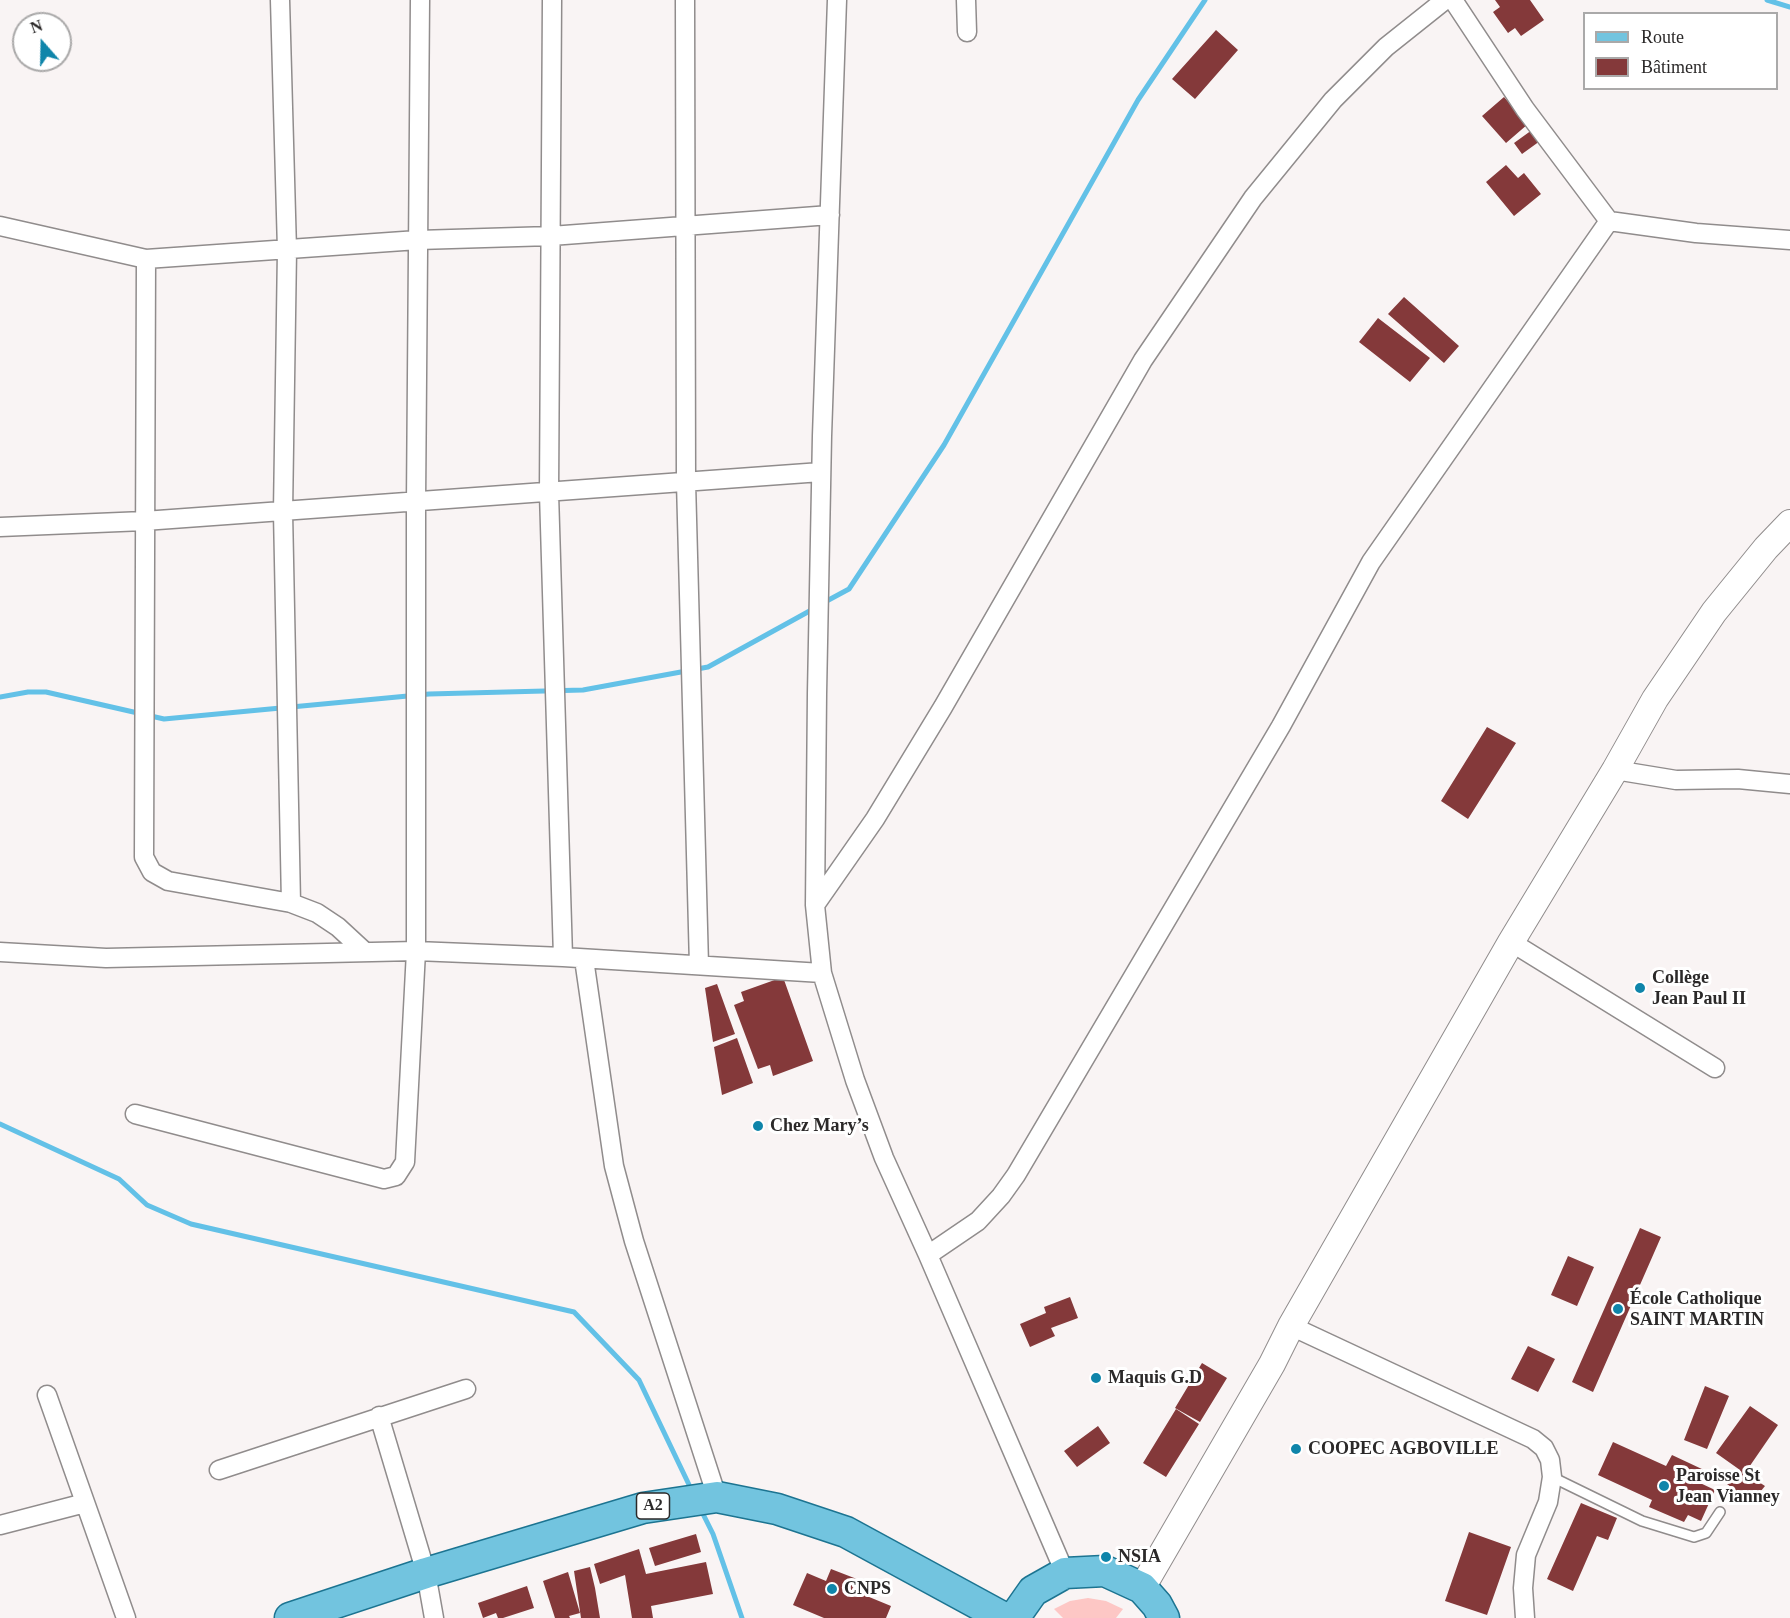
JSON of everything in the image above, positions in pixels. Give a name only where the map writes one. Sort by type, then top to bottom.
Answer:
[{"type":"main road","points":[[1142,1588],[1511,942],[1615,770],[1654,699],[1714,612],[1766,548],[1790,523]]},
{"type":"main road","name":"A2","points":[[290,1618],[426,1573],[642,1508],[717,1497],[777,1509],[846,1532],[1004,1618]]},
{"type":"main road","points":[[1014,1618],[1033,1591],[1065,1573],[1105,1571],[1142,1588],[1157,1605],[1164,1618]]},
{"type":"street","points":[[280,0],[287,250],[283,512],[291,903]]},
{"type":"street","points":[[135,1114],[384,1179],[396,1176],[405,1162],[416,951],[416,503],[420,0]]},
{"type":"street","points":[[552,0],[549,493],[563,957]]},
{"type":"street","points":[[686,0],[686,482],[699,965]]},
{"type":"street","points":[[837,0],[821,472],[815,905],[822,973],[855,1080],[884,1158],[1065,1573]]},
{"type":"street","points":[[966,0],[967,32]]},
{"type":"street","points":[[815,905],[875,819],[943,707],[1143,360],[1253,198],[1333,100],[1386,46],[1445,0]]},
{"type":"street","points":[[1452,0],[1525,109],[1609,221],[1696,233],[1790,240]]},
{"type":"street","points":[[0,226],[146,259],[418,240],[550,236],[830,215]]},
{"type":"street","points":[[928,1255],[978,1221],[1001,1196],[1016,1175],[1281,726],[1371,562],[1609,221]]},
{"type":"street","points":[[146,259],[144,857],[152,872],[168,880],[291,903],[316,913],[338,927],[364,951]]},
{"type":"street","points":[[0,527],[283,512],[821,472]]},
{"type":"street","points":[[1615,770],[1676,780],[1738,780],[1790,784]]},
{"type":"street","points":[[1511,942],[1715,1068]]},
{"type":"street","points":[[0,952],[106,958],[416,951],[563,957],[822,973]]},
{"type":"street","points":[[584,959],[614,1166],[634,1241],[717,1497]]},
{"type":"street","points":[[1291,1326],[1533,1439],[1544,1448],[1550,1460],[1552,1477],[1548,1502],[1526,1555],[1522,1588],[1525,1618]]},
{"type":"street","points":[[219,1470],[466,1389]]},
{"type":"street","points":[[47,1395],[126,1618]]},
{"type":"street","points":[[379,1416],[426,1573],[434,1618]]},
{"type":"street","points":[[0,1525],[85,1503]]},
{"type":"lane","points":[[1552,1477],[1642,1521],[1694,1537],[1706,1533],[1720,1512]]},
{"type":"shaded area","points":[[1088,1598],[1106,1601],[1123,1609],[1116,1618],[1063,1618],[1054,1609],[1070,1601]]},
{"type":"building","points":[[1495,0],[1530,0],[1544,20],[1521,36],[1515,28],[1508,33],[1493,12],[1500,7]]},
{"type":"building","points":[[1216,30],[1238,50],[1195,99],[1172,79]]},
{"type":"building","points":[[1504,97],[1528,124],[1506,143],[1482,116]]},
{"type":"building","points":[[1532,130],[1540,141],[1522,154],[1514,143]]},
{"type":"building","points":[[1506,165],[1518,178],[1524,173],[1541,194],[1514,216],[1486,182]]},
{"type":"building","points":[[1404,297],[1459,346],[1444,363],[1388,314]]},
{"type":"building","points":[[1378,318],[1430,358],[1410,382],[1359,342]]},
{"type":"building","points":[[1487,727],[1516,743],[1468,819],[1441,801]]},
{"type":"building","points":[[783,977],[813,1061],[773,1076],[770,1065],[758,1069],[734,1005],[744,1001],[741,992]]},
{"type":"building","points":[[717,984],[735,1034],[713,1042],[705,988]]},
{"type":"building","points":[[737,1038],[753,1083],[722,1095],[714,1047]]},
{"type":"building","points":[[1640,1228],[1661,1237],[1593,1392],[1572,1382]]},
{"type":"building","points":[[1568,1256],[1594,1267],[1577,1306],[1551,1295]]},
{"type":"building","points":[[1070,1297],[1078,1318],[1051,1328],[1055,1336],[1030,1347],[1020,1324],[1046,1313],[1044,1307]]},
{"type":"building","points":[[1528,1346],[1555,1359],[1538,1392],[1511,1379]]},
{"type":"building","points":[[1202,1363],[1227,1378],[1200,1422],[1175,1408]]},
{"type":"building","points":[[1705,1386],[1729,1396],[1707,1449],[1684,1440]]},
{"type":"building","points":[[1750,1406],[1778,1425],[1745,1473],[1765,1486],[1752,1502],[1727,1484],[1740,1470],[1716,1453]]},
{"type":"building","points":[[1176,1409],[1199,1424],[1166,1477],[1143,1463]]},
{"type":"building","points":[[1098,1426],[1110,1443],[1077,1467],[1064,1451]]},
{"type":"building","name":"Paroisse St Jean Vianney","points":[[1613,1442],[1666,1466],[1672,1455],[1704,1470],[1698,1482],[1715,1490],[1701,1521],[1688,1515],[1684,1522],[1649,1507],[1652,1500],[1598,1475]]},
{"type":"building","points":[[1581,1503],[1617,1518],[1608,1540],[1597,1536],[1573,1591],[1547,1579]]},
{"type":"building","points":[[1469,1532],[1511,1547],[1487,1615],[1445,1601]]},
{"type":"building","points":[[696,1534],[701,1552],[655,1566],[649,1548]]},
{"type":"building","points":[[639,1549],[646,1574],[706,1562],[713,1594],[651,1606],[653,1618],[632,1618],[625,1575],[600,1584],[594,1564]]},
{"type":"building","points":[[590,1567],[600,1618],[581,1618],[574,1571]]},
{"type":"building","points":[[831,1569],[862,1581],[857,1592],[891,1606],[886,1618],[824,1618],[793,1605],[807,1573],[826,1581]]},
{"type":"building","points":[[568,1572],[580,1613],[569,1616],[570,1618],[555,1618],[543,1581]]},
{"type":"building","points":[[527,1586],[534,1608],[503,1618],[498,1618],[496,1613],[483,1618],[478,1603]]},
{"type":"waterway","points":[[823,603],[849,589],[944,445],[1138,100],[1205,0]]},
{"type":"waterway","points":[[1767,0],[1790,7]]},
{"type":"waterway","points":[[0,697],[28,692],[46,692],[164,719],[429,694],[583,690],[708,667],[815,608]]},
{"type":"waterway","points":[[0,1124],[119,1179],[147,1205],[191,1224],[574,1312],[639,1380],[692,1491]]},
{"type":"waterway","points":[[701,1510],[713,1534],[742,1618]]},
{"type":"place","name":"Collège Jean Paul II","points":[[1640,988]]},
{"type":"place","name":"Chez Mary’s","points":[[758,1126]]},
{"type":"place","name":"École Catholique SAINT MARTIN","points":[[1618,1309]]},
{"type":"place","name":"Maquis G.D","points":[[1096,1378]]},
{"type":"place","name":"COOPEC AGBOVILLE","points":[[1296,1449]]},
{"type":"place","name":"Paroisse St Jean Vianney","points":[[1664,1486]]},
{"type":"place","name":"NSIA","points":[[1106,1557]]},
{"type":"place","name":"CNPS","points":[[832,1589]]}]
